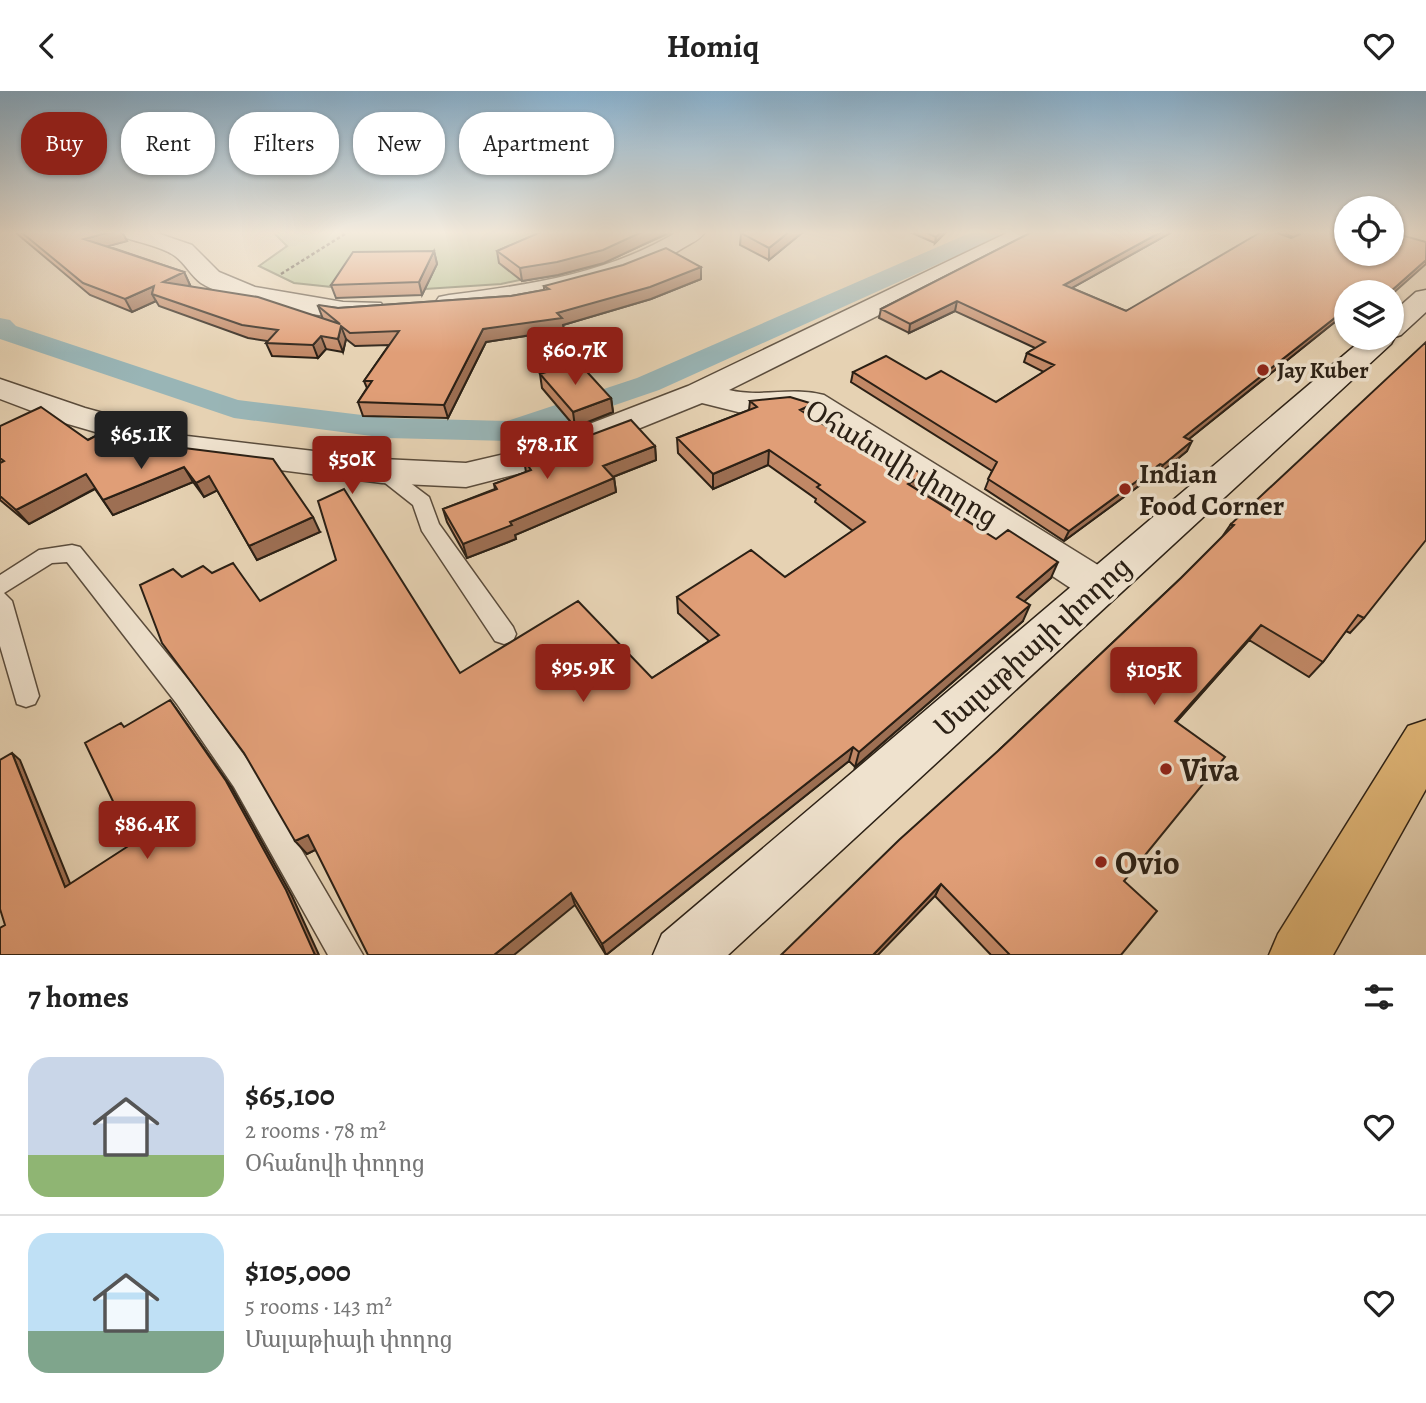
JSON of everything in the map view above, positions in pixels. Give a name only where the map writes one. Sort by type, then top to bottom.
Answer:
[{"type":"main road","points":[[1299,955],[1426,742]]},
{"type":"street","points":[[204,272],[209,277],[248,294],[343,310],[407,307],[498,297],[562,285],[606,272]]},
{"type":"street","points":[[0,388],[73,415],[185,447],[382,471],[466,475],[532,459],[699,393],[945,272]]},
{"type":"street","points":[[1404,317],[1426,298]]},
{"type":"street","name":"Մալաթիայի փողոց","points":[[684,955],[1367,350]]},
{"type":"street","name":"Օհանովի փողոց","points":[[699,393],[746,404],[789,399],[813,402],[1099,586]]},
{"type":"lane","points":[[382,471],[422,502],[429,526],[503,634]]},
{"type":"lane","points":[[0,586],[47,557],[72,553],[186,697],[244,778],[346,955]]},
{"type":"lane","points":[[0,601],[26,696]]},
{"type":"path","points":[[248,294],[283,272]]},
{"type":"green space","points":[[272,272],[556,272],[501,284],[379,292],[294,283]]},
{"type":"building","points":[[70,272],[183,272],[163,282],[258,297],[340,324],[318,306],[338,308],[511,296],[549,289],[544,286],[595,272],[687,272],[650,287],[557,313],[562,318],[483,329],[444,405],[358,402],[372,381],[364,381],[399,331],[350,333],[341,326],[338,339],[321,336],[313,345],[266,343],[278,330],[242,325],[152,294],[154,286],[125,299],[83,283]]},
{"type":"building","points":[[339,272],[424,272],[419,282],[331,285]]},
{"type":"building","points":[[953,272],[1087,272],[1064,285],[1126,311],[1192,272],[1412,272],[1404,280],[1334,280],[1334,318],[1184,437],[1192,441],[1163,465],[1160,464],[1069,531],[988,479],[997,462],[853,372],[886,356],[926,379],[941,371],[996,402],[1054,365],[1027,353],[1045,342],[957,301],[910,324],[881,309]]},
{"type":"building","points":[[1426,342],[1426,540],[1364,618],[1358,615],[1323,662],[1261,625],[1175,721],[1225,757],[1124,881],[1157,911],[1121,955],[1010,955],[941,884],[873,955],[781,955],[899,840],[999,750],[1181,578],[1234,525],[1231,524]]},
{"type":"building","points":[[578,362],[611,398],[573,412],[540,374]]},
{"type":"building","points":[[790,397],[813,404],[800,410],[872,455],[883,449],[923,475],[908,484],[996,539],[1008,530],[1058,562],[1017,597],[1030,605],[859,752],[853,747],[602,944],[571,893],[494,955],[368,955],[308,835],[295,841],[244,753],[162,643],[140,585],[173,569],[182,577],[203,566],[212,573],[233,563],[260,601],[336,560],[318,501],[344,489],[460,673],[578,601],[652,678],[719,635],[677,597],[751,550],[785,577],[865,522],[817,487],[820,485],[769,450],[713,474],[677,438],[757,407],[750,401]]},
{"type":"building","points":[[41,407],[88,440],[105,431],[176,447],[273,459],[313,517],[249,546],[209,476],[196,483],[184,467],[103,500],[86,474],[16,510],[0,496],[0,463],[4,461],[0,458],[0,426]]},
{"type":"building","points":[[631,420],[655,446],[603,466],[614,478],[510,522],[512,525],[463,544],[443,509],[497,489],[494,484],[531,470],[524,460]]},
{"type":"building","points":[[170,700],[226,781],[286,890],[315,955],[0,955],[0,928],[5,925],[0,909],[0,760],[12,753],[65,887],[133,843],[85,743],[121,723],[124,727]]},
{"type":"waterway","points":[[0,326],[6,332],[234,409],[387,428],[510,431],[648,384],[899,272]]},
{"type":"place","name":"Jay Kuber","points":[[1263,370]]},
{"type":"place","name":"Indian Food Corner","points":[[1125,489]]},
{"type":"place","name":"Viva","points":[[1166,769]]},
{"type":"place","name":"Ovio","points":[[1101,862]]}]
